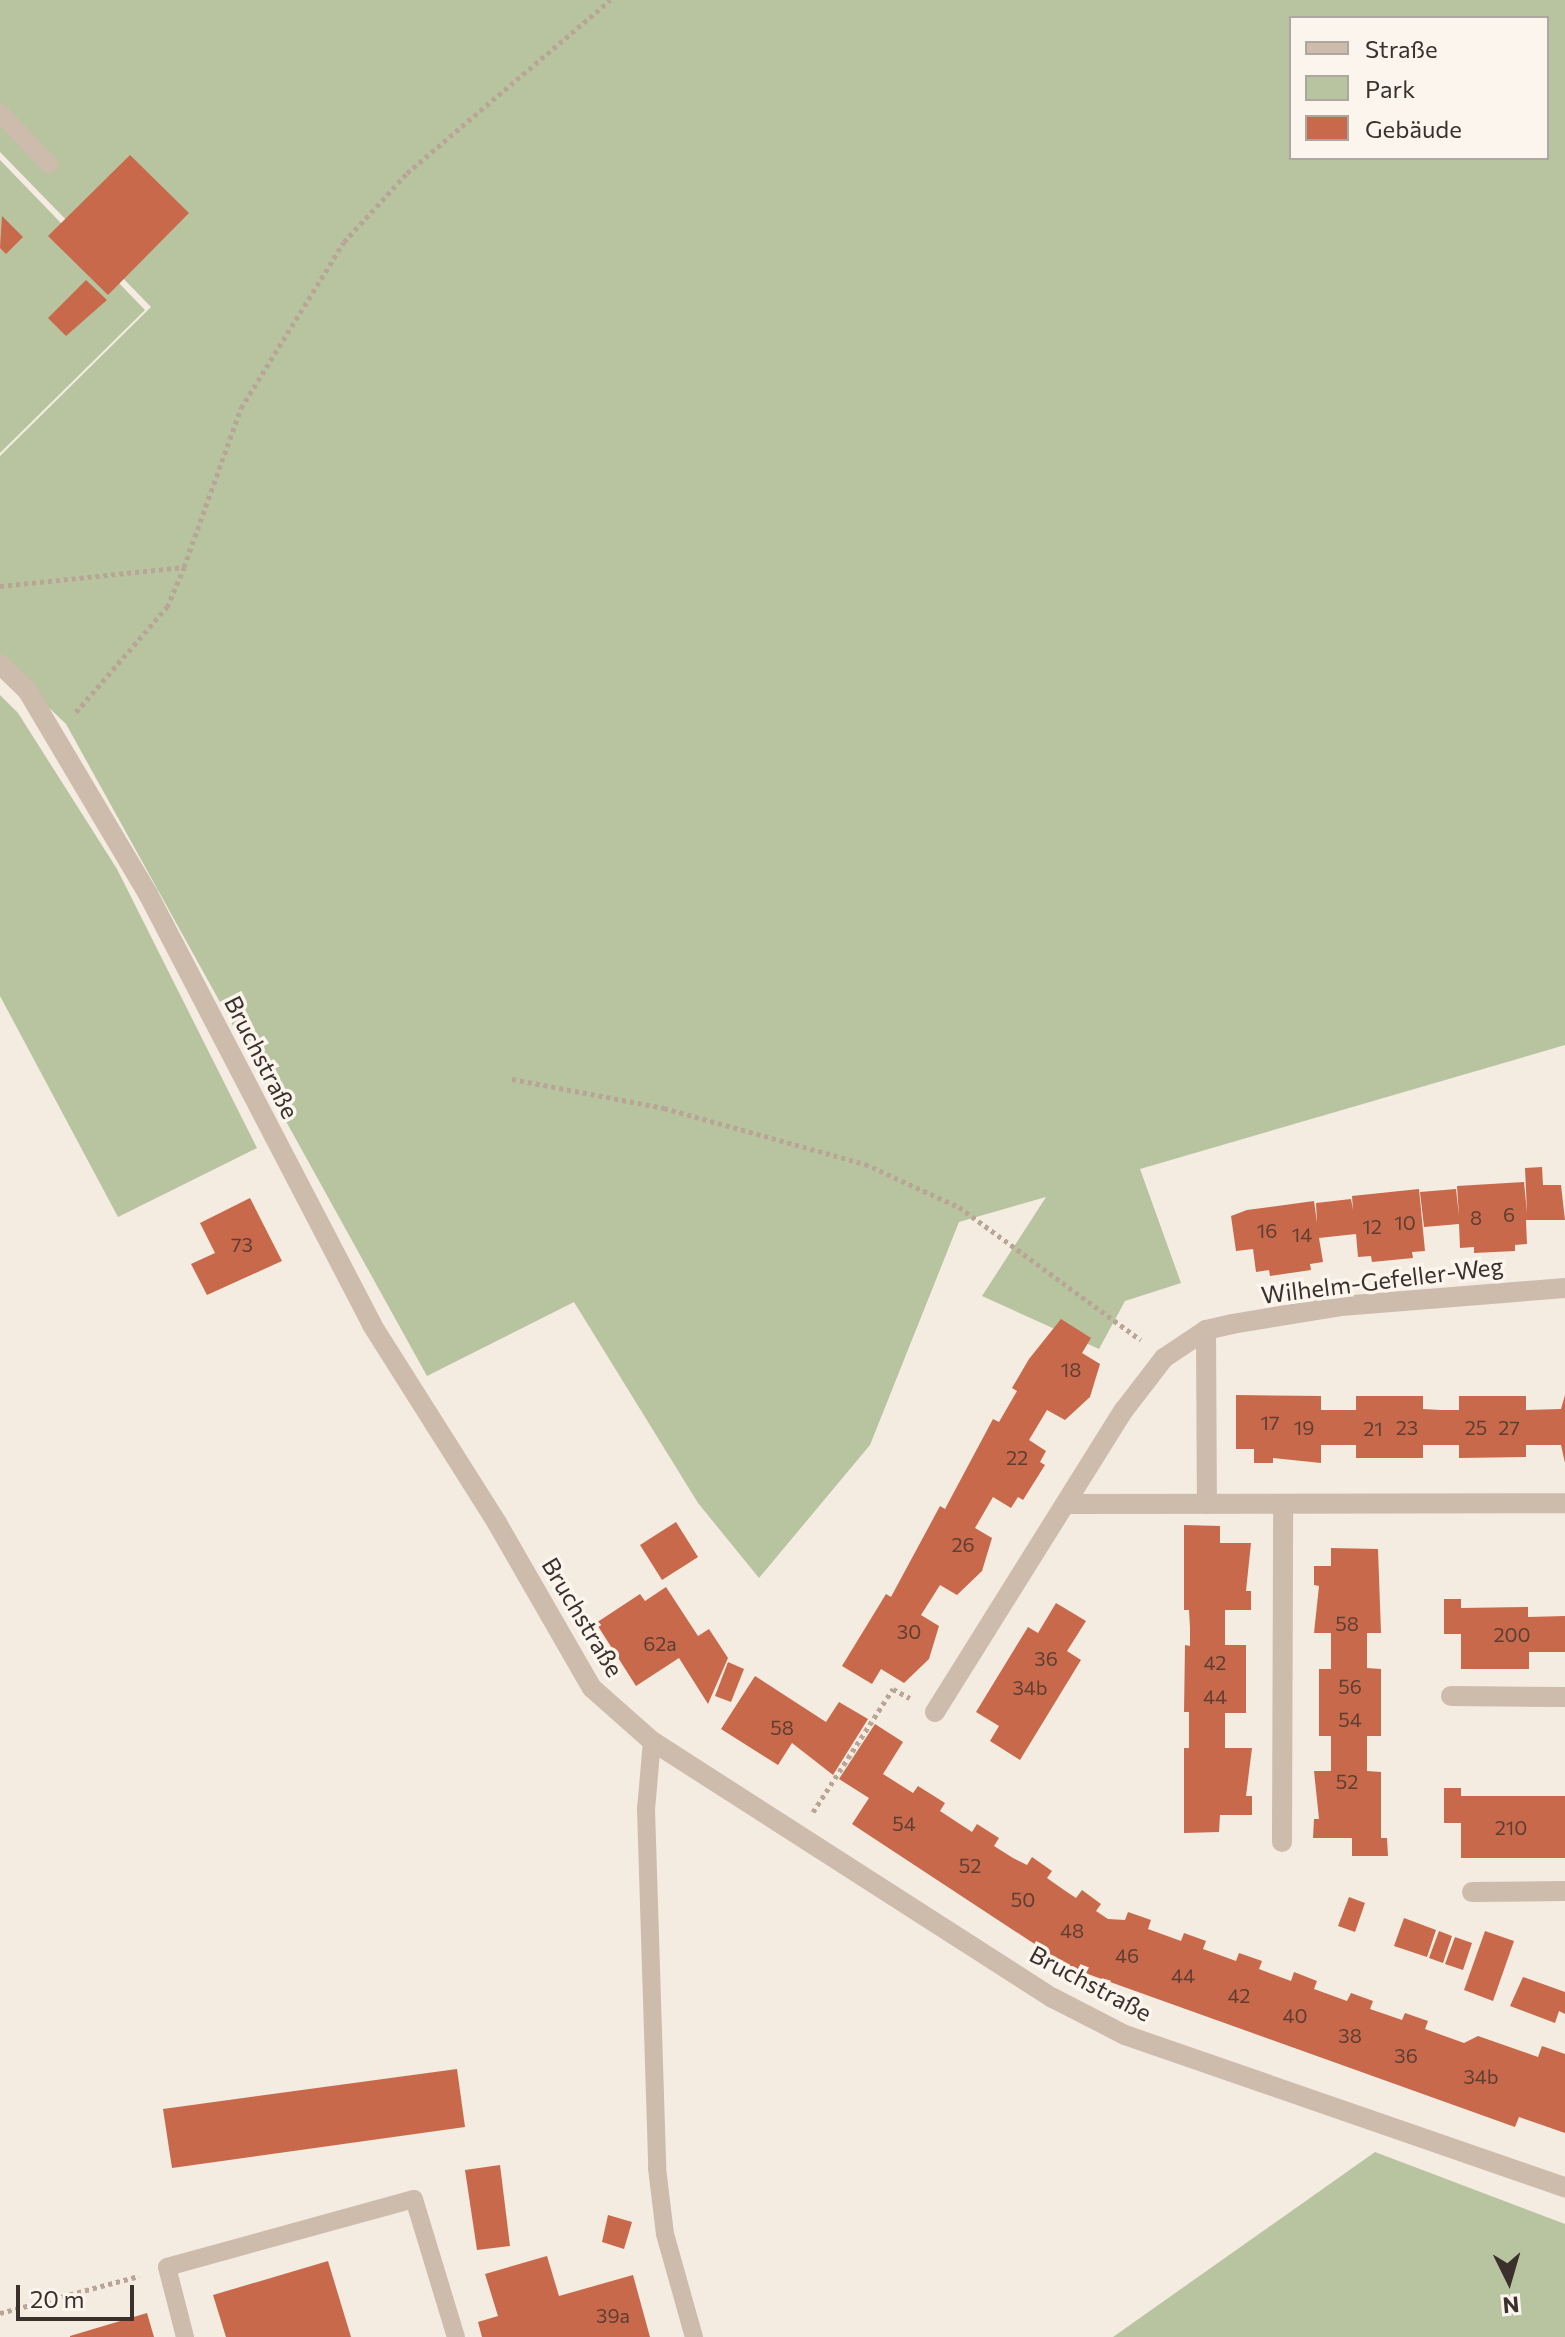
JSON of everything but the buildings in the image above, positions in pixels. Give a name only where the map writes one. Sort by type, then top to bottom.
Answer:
[{"type":"street","name":"Bruchstraße","points":[[0,664],[27,690],[148,894],[372,1325],[497,1523],[592,1688],[652,1741],[800,1833],[1053,1998],[1125,2035],[1565,2187]]},
{"type":"street","name":"Wilhelm-Gefeller-Weg","points":[[935,1712],[1124,1410],[1164,1358],[1206,1330],[1341,1306],[1565,1288]]},
{"type":"street","points":[[1206,1330],[1207,1504]]},
{"type":"street","points":[[1067,1504],[1565,1503]]},
{"type":"street","points":[[1282,1842],[1283,1504]]},
{"type":"street","points":[[1451,1696],[1565,1697]]},
{"type":"street","points":[[1472,1892],[1565,1891]]},
{"type":"lane","points":[[0,113],[49,164]]},
{"type":"lane","points":[[652,1741],[646,1809],[657,2168],[665,2234],[694,2337]]},
{"type":"lane","points":[[185,2337],[167,2267],[414,2199],[456,2337]]},
{"type":"path","points":[[54,734],[167,607],[241,408],[344,242],[407,173],[610,0]]},
{"type":"path","points":[[0,586],[184,567]]},
{"type":"path","points":[[512,1079],[664,1108],[865,1164],[959,1207],[1164,1358]]},
{"type":"path","points":[[800,1833],[893,1689],[935,1712]]},
{"type":"path","points":[[0,2313],[167,2267]]},
{"type":"green space","points":[[0,0],[1565,0],[1565,1045],[1140,1169],[1181,1283],[1125,1301],[1099,1349],[982,1296],[1046,1197],[959,1222],[870,1445],[759,1578],[698,1503],[574,1302],[427,1376],[66,724],[0,661],[0,456],[151,307],[0,152]]},
{"type":"green space","points":[[0,160],[145,310],[0,453]]},
{"type":"green space","points":[[0,695],[18,713],[117,869],[257,1148],[118,1217],[0,996]]},
{"type":"green space","points":[[1375,2152],[1565,2224],[1565,2337],[1113,2337]]}]
